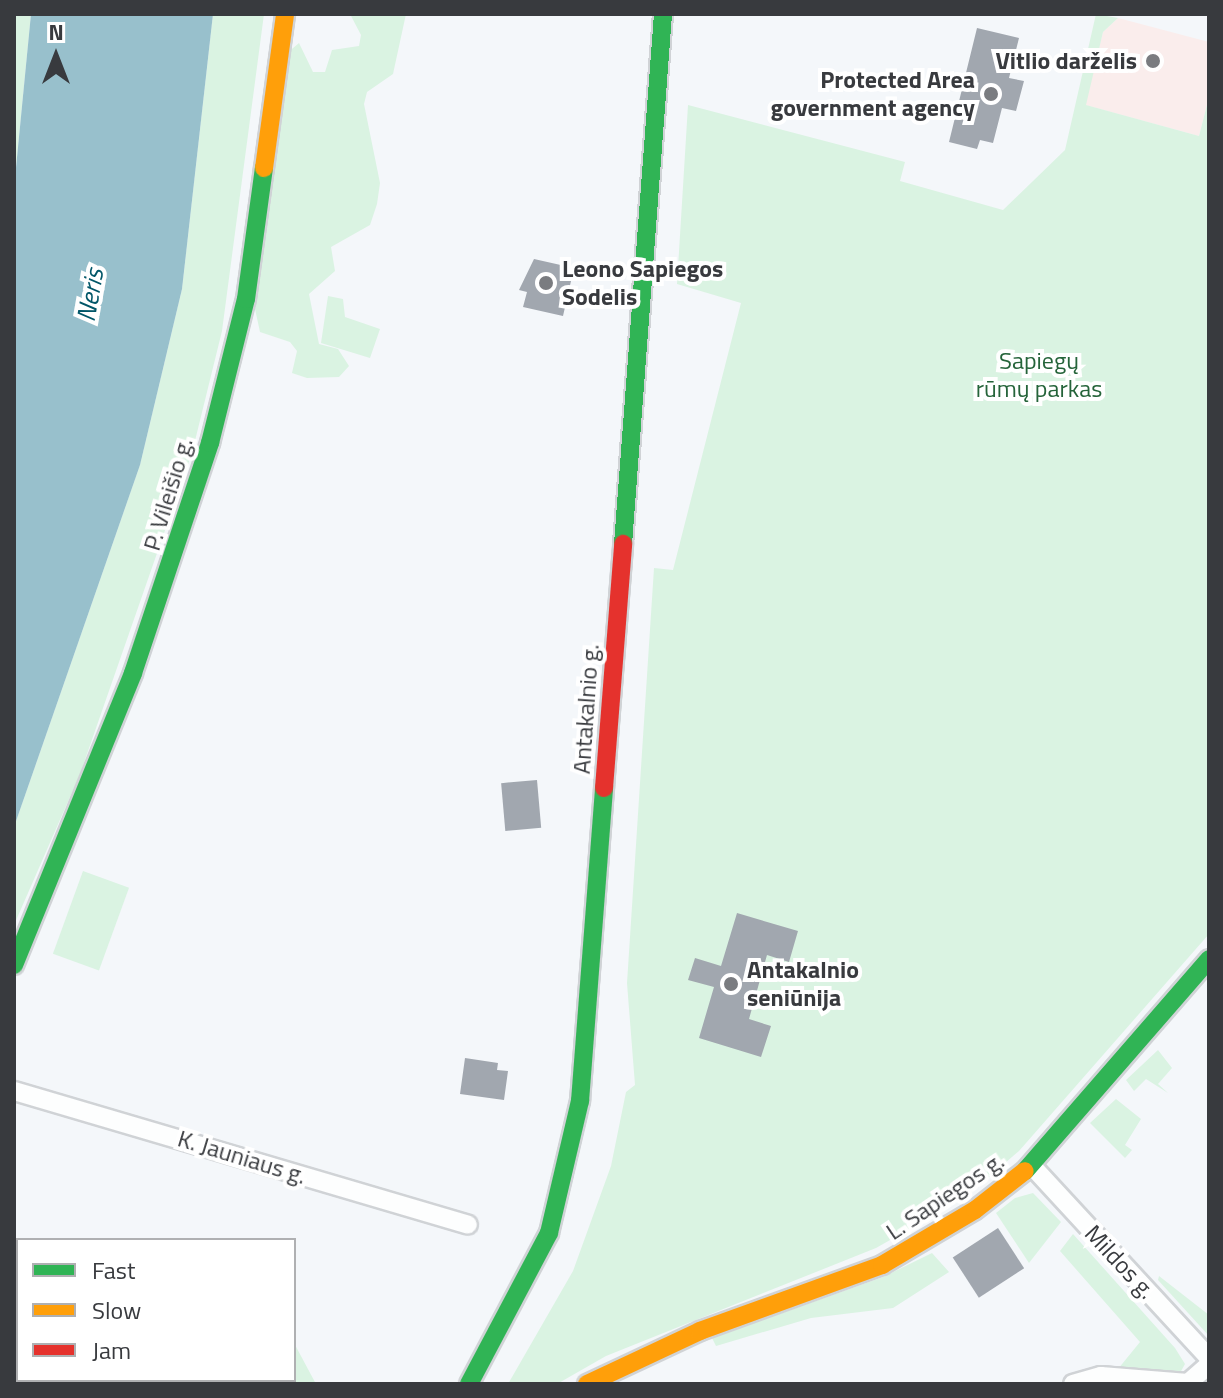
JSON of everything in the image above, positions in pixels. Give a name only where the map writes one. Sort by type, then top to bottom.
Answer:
[{"type":"street","name":"P. Vileišio g.","points":[[14,965],[133,673],[210,443],[246,299],[285,14]]},
{"type":"street","name":"Antakalnio g.","points":[[469,1384],[545,1242],[578,1115],[663,14]]},
{"type":"street","name":"L. Sapiegos g.","points":[[587,1384],[669,1344],[911,1251],[1032,1166],[1209,959]]},
{"type":"street","name":"K. Jauniaus g.","points":[[14,1091],[468,1225]]},
{"type":"street","name":"Mildos g.","points":[[1032,1166],[1209,1358]]},
{"type":"street","points":[[1073,1384],[1101,1376],[1188,1383],[1209,1365]]},
{"type":"shaded area","name":"Vitlio darželis","points":[[1118,18],[1209,42],[1209,97],[1199,136],[1085,105],[1103,32]]},
{"type":"green space","points":[[14,14],[31,14],[14,188]]},
{"type":"green space","points":[[213,14],[264,14],[222,331],[192,453],[80,774],[14,925],[14,827],[140,465],[182,289]]},
{"type":"green space","points":[[350,14],[406,14],[393,74],[367,92],[364,104],[380,183],[370,225],[331,247],[335,271],[309,294],[319,344],[338,349],[349,366],[339,377],[307,378],[292,373],[297,351],[290,342],[260,332],[255,309],[286,54],[299,43],[313,72],[325,72],[332,50],[359,46],[361,35]]},
{"type":"green space","name":"Sapiegų rūmų parkas","points":[[1096,14],[1118,18],[1103,32],[1086,105],[1199,136],[1209,97],[1209,934],[1019,1151],[966,1197],[876,1248],[606,1356],[557,1384],[508,1384],[573,1271],[611,1166],[626,1092],[635,1085],[627,983],[654,568],[673,570],[741,303],[677,284],[688,105],[905,162],[900,181],[1003,210],[1065,150]]},
{"type":"green space","points":[[328,296],[343,299],[345,317],[380,329],[370,358],[321,343]]},
{"type":"green space","points":[[83,871],[129,888],[99,970],[53,954]]},
{"type":"green space","points":[[1158,1050],[1172,1068],[1158,1084],[1168,1093],[1146,1079],[1134,1091],[1126,1080]]},
{"type":"green space","points":[[1116,1099],[1141,1119],[1125,1145],[1132,1150],[1125,1158],[1090,1123]]},
{"type":"green space","points":[[1033,1193],[1061,1222],[1029,1263],[996,1213],[1015,1198]]},
{"type":"green space","points":[[1073,1234],[1175,1348],[1185,1364],[1180,1373],[1118,1369],[1140,1342],[1060,1251]]},
{"type":"green space","points":[[932,1253],[949,1272],[893,1308],[811,1318],[716,1346],[712,1338],[883,1277]]},
{"type":"green space","points":[[1159,1276],[1209,1315],[1209,1336],[1158,1280]]},
{"type":"green space","points":[[296,1347],[316,1384],[190,1384],[296,1382]]},
{"type":"water","name":"Neris","points":[[31,14],[213,14],[182,289],[140,465],[14,827],[14,188]]},
{"type":"building","name":"Protected Area government agency","points":[[977,28],[1019,38],[1009,78],[1024,81],[1016,111],[1002,108],[993,143],[980,140],[977,149],[949,142]]},
{"type":"building","name":"Leono Sapiegos Sodelis","points":[[534,259],[574,268],[563,316],[523,307],[527,292],[519,290]]},
{"type":"building","points":[[537,780],[541,828],[505,831],[501,783]]},
{"type":"building","name":"Antakalnio seniūnija","points":[[737,913],[798,931],[789,962],[767,955],[749,1019],[771,1026],[761,1057],[699,1038],[714,987],[688,980],[695,958],[721,966]]},
{"type":"building","points":[[465,1058],[498,1063],[497,1070],[508,1071],[504,1100],[460,1094]]},
{"type":"building","points":[[998,1228],[1024,1268],[979,1298],[953,1257]]},
{"type":"traffic: fast","points":[[623,544],[663,14]]},
{"type":"traffic: fast","points":[[14,965],[133,673],[210,443],[246,299],[264,168]]},
{"type":"traffic: fast","points":[[469,1384],[549,1233],[580,1101],[604,788]]},
{"type":"traffic: fast","points":[[1025,1171],[1209,959]]},
{"type":"traffic: slow","points":[[264,168],[285,14]]},
{"type":"traffic: slow","points":[[587,1384],[700,1331],[882,1265],[975,1210],[1025,1171]]},
{"type":"traffic: jam","points":[[604,788],[623,544]]},
{"type":"place","name":"Vitlio darželis","points":[[1153,61]]},
{"type":"place","name":"Protected Area government agency","points":[[991,94]]},
{"type":"place","name":"Leono Sapiegos Sodelis","points":[[546,283]]},
{"type":"place","name":"Antakalnio seniūnija","points":[[731,984]]}]
